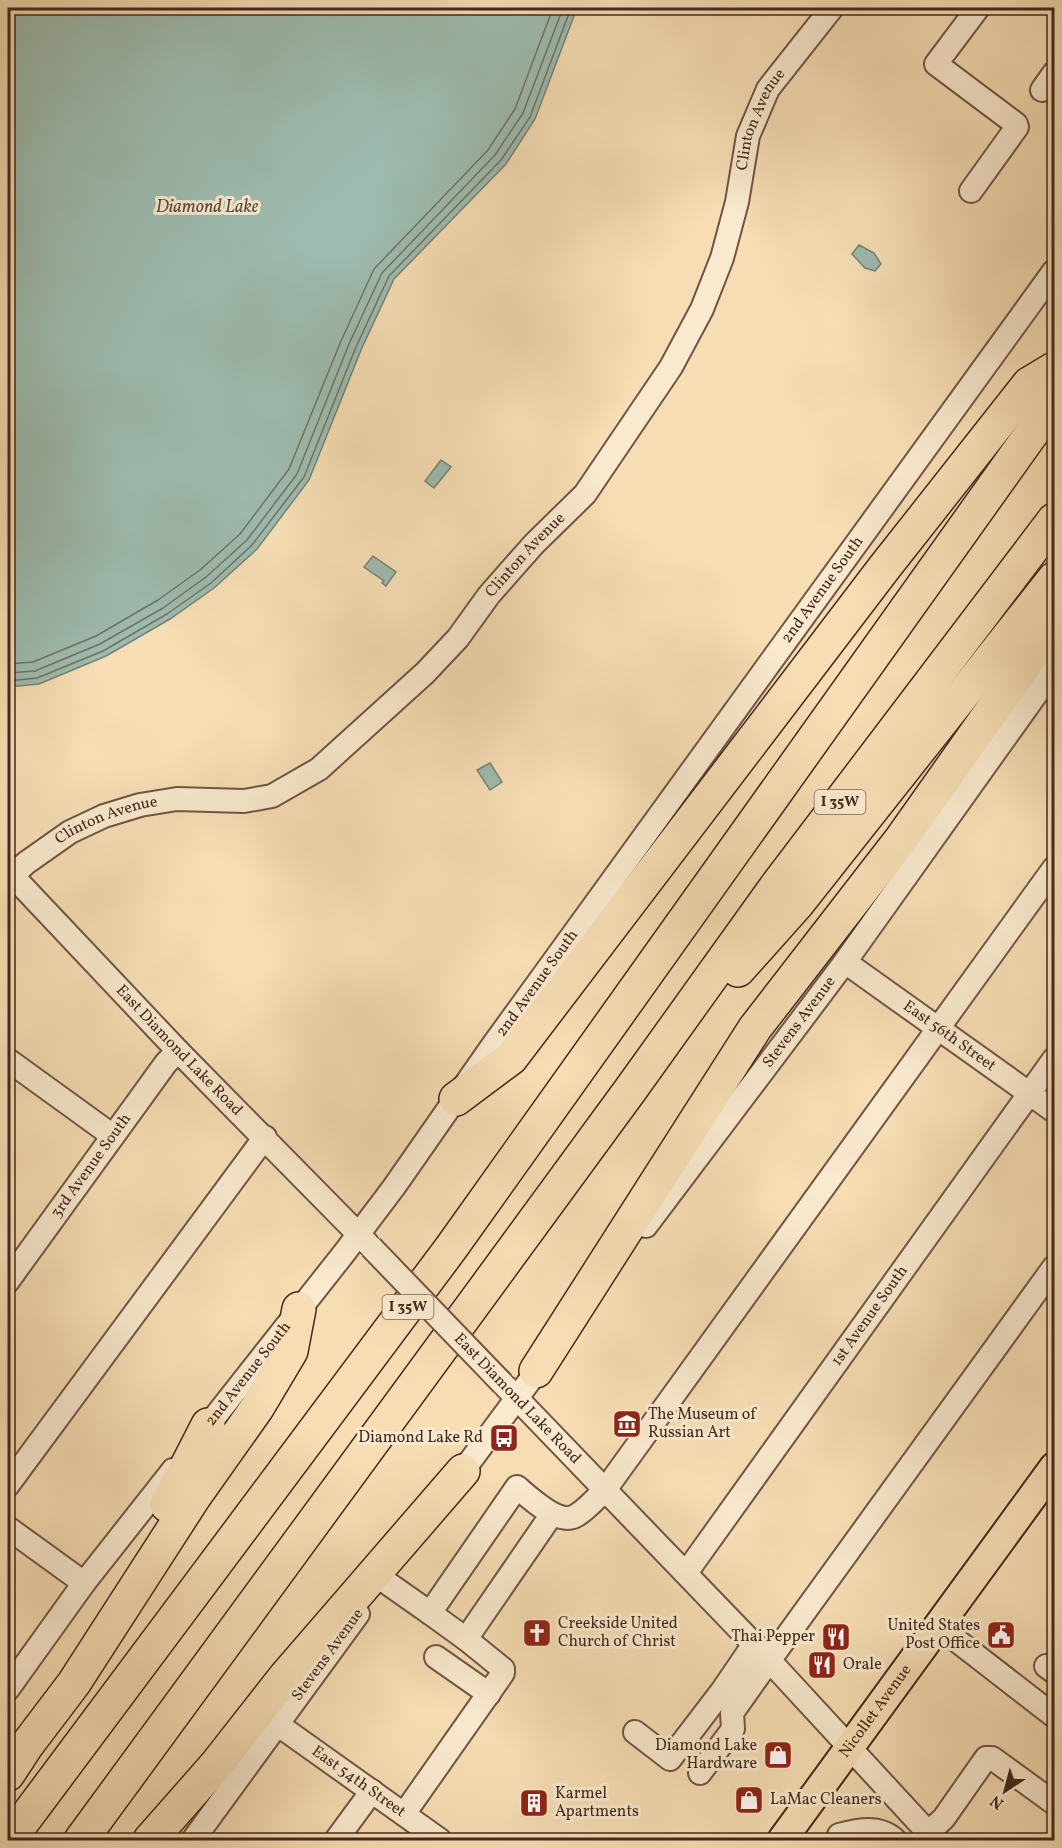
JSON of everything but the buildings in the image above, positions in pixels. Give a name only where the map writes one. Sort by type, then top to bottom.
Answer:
[{"type":"highway","points":[[456,1099],[511,1058],[913,531],[1029,384],[1054,369]]},
{"type":"highway","name":"I 35W","points":[[9,1840],[451,1248],[1054,402]]},
{"type":"highway","name":"I 35W","points":[[81,1840],[631,1089],[775,888],[1054,520]]},
{"type":"highway","points":[[631,1089],[797,904],[1054,579]]},
{"type":"highway","points":[[536,1371],[755,1028],[902,838],[1054,623]]},
{"type":"highway","points":[[27,1745],[74,1683],[194,1497],[257,1408],[291,1351],[299,1309]]},
{"type":"highway","points":[[8,1774],[27,1745],[104,1608],[175,1493],[208,1425]]},
{"type":"highway","points":[[150,1840],[216,1765],[285,1677],[463,1471]]},
{"type":"main road","name":"Nicollet Avenue","points":[[782,1840],[1054,1467]]},
{"type":"street","name":"Clinton Avenue","points":[[9,875],[70,832],[104,816],[131,808],[177,800],[244,801],[272,796],[319,769],[458,638],[489,595],[534,544],[585,494],[671,367],[702,309],[722,258],[736,202],[748,136],[768,89],[832,8]]},
{"type":"street","points":[[971,191],[1017,127],[936,64],[978,8]]},
{"type":"street","name":"2nd Avenue South","points":[[8,1689],[84,1583],[299,1309],[365,1240],[456,1099],[1054,271]]},
{"type":"street","name":"Stevens Avenue","points":[[193,1840],[463,1471],[510,1391],[536,1371],[845,962],[1054,669]]},
{"type":"street","points":[[429,1613],[517,1487],[552,1514],[567,1519],[576,1517],[605,1490],[1054,868]]},
{"type":"street","name":"East Diamond Lake Road","points":[[9,875],[762,1652],[931,1837]]},
{"type":"street","name":"East 56th Street","points":[[845,962],[1054,1111]]},
{"type":"street","name":"3rd Avenue South","points":[[8,1281],[166,1063],[178,1051]]},
{"type":"street","name":"1st Avenue South","points":[[686,1573],[1054,1059]]},
{"type":"street","points":[[10,1068],[113,1136]]},
{"type":"street","points":[[8,1485],[265,1137]]},
{"type":"street","points":[[635,1732],[670,1759],[722,1691],[762,1652],[1054,1267]]},
{"type":"street","points":[[466,1639],[552,1514]]},
{"type":"street","points":[[8,1528],[84,1583]]},
{"type":"street","points":[[383,1580],[466,1639],[503,1669],[501,1677],[404,1814]]},
{"type":"street","points":[[938,1626],[1054,1716]]},
{"type":"street","points":[[700,1773],[733,1729],[732,1713],[762,1652]]},
{"type":"street","points":[[436,1657],[489,1694]]},
{"type":"street","name":"East 54th Street","points":[[277,1724],[440,1840]]},
{"type":"street","points":[[931,1837],[986,1758],[992,1758],[1054,1803]]},
{"type":"street","points":[[336,1840],[372,1791]]},
{"type":"street","points":[[839,1840],[839,1835],[864,1829],[889,1834],[895,1840]]},
{"type":"water","name":"Diamond Lake","points":[[8,8],[577,8],[535,119],[506,164],[394,279],[361,350],[309,480],[257,549],[214,588],[170,619],[106,656],[39,684],[8,687]]},
{"type":"water","points":[[859,245],[874,253],[881,264],[875,271],[865,268],[852,254]]},
{"type":"water","points":[[441,460],[451,467],[434,488],[425,481]]},
{"type":"water","points":[[373,556],[396,572],[386,586],[382,583],[384,581],[364,567]]},
{"type":"water","points":[[490,763],[502,782],[490,790],[477,770]]},
{"type":"place","name":"The Museum of Russian Art","points":[[627,1424]]},
{"type":"place","name":"Diamond Lake Rd","points":[[504,1438]]},
{"type":"place","name":"Creekside United Church of Christ","points":[[537,1633]]},
{"type":"place","name":"United States Post Office","points":[[1001,1635]]},
{"type":"place","name":"Thai Pepper","points":[[836,1637]]},
{"type":"place","name":"Orale","points":[[822,1665]]},
{"type":"place","name":"Diamond Lake Hardware","points":[[778,1755]]},
{"type":"place","name":"LaMac Cleaners","points":[[749,1800]]},
{"type":"place","name":"Karmel Apartments","points":[[534,1803]]}]
